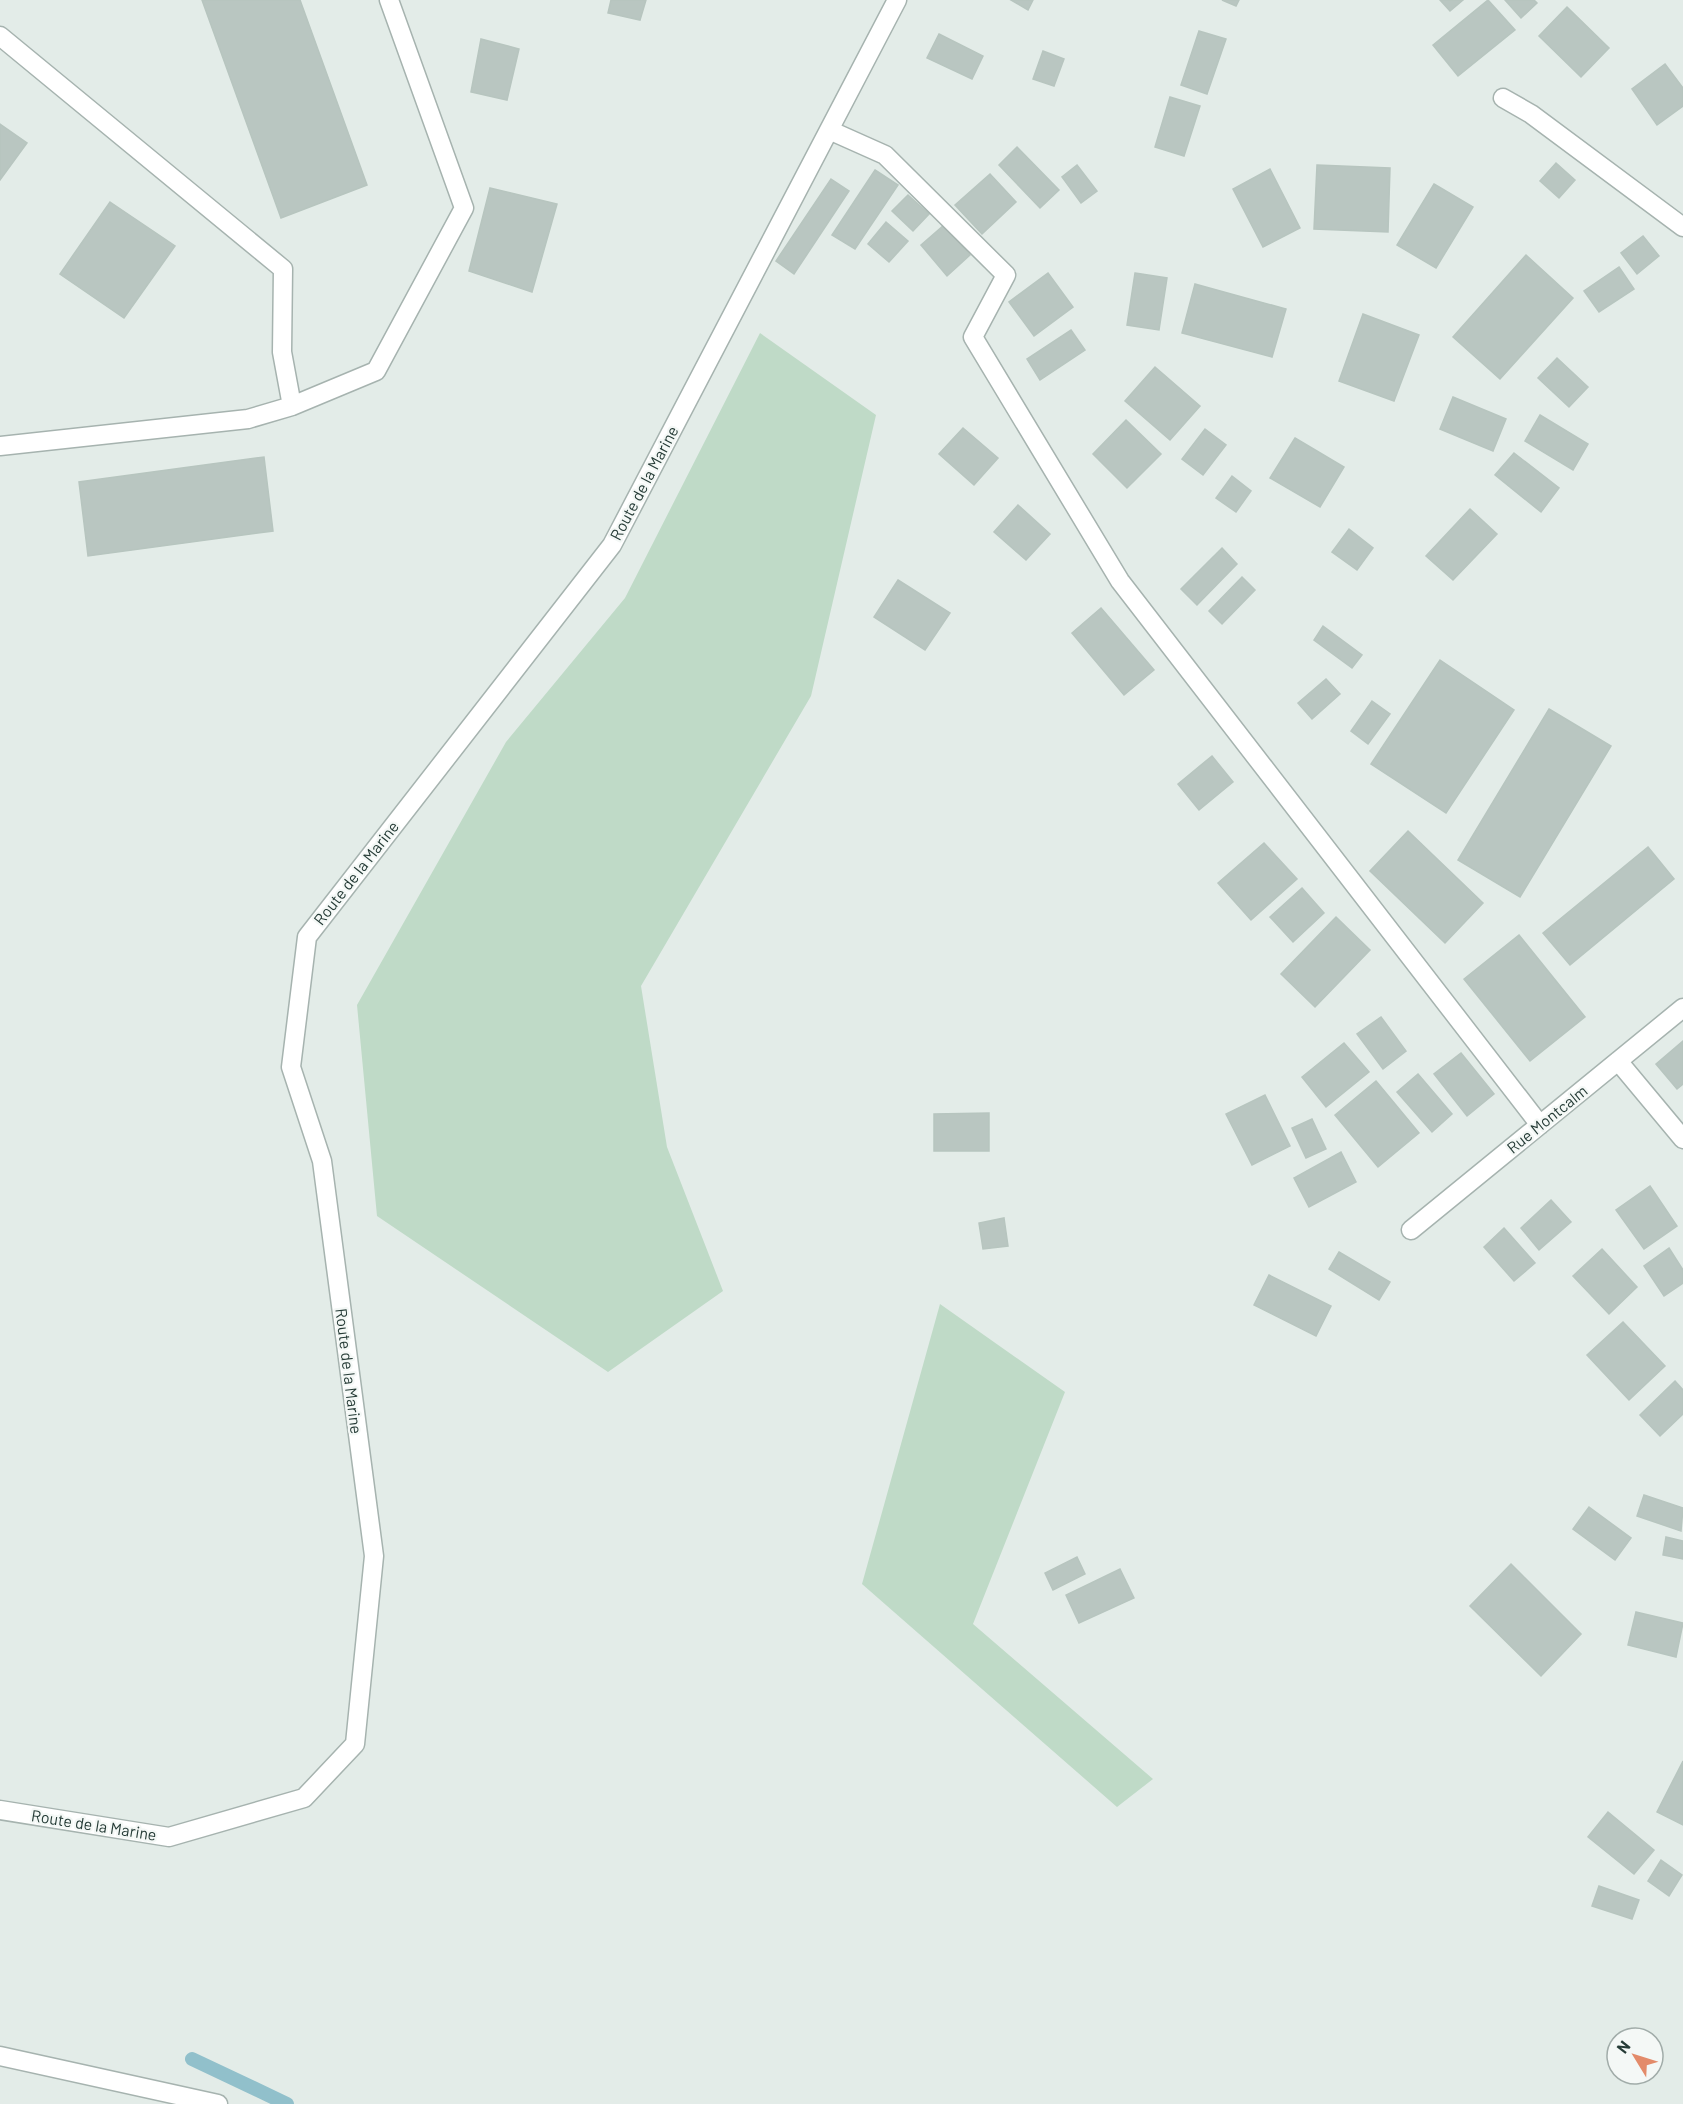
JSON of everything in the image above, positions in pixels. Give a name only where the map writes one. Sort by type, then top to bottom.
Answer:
[{"type":"street","points":[[0,446],[248,419],[292,406],[376,371],[464,208],[389,0]]},
{"type":"street","name":"Route de la Marine","points":[[0,1810],[169,1837],[304,1797],[355,1744],[374,1556],[322,1161],[291,1067],[307,937],[612,545],[897,0]]},
{"type":"street","points":[[0,36],[283,269],[282,352],[292,406]]},
{"type":"street","points":[[1503,98],[1531,114],[1683,226]]},
{"type":"street","points":[[829,130],[885,156],[1006,275],[973,338],[1120,581],[1540,1125]]},
{"type":"street","name":"Rue Montcalm","points":[[1411,1230],[1683,1008]]},
{"type":"street","points":[[1618,1061],[1683,1140]]},
{"type":"street","points":[[0,2056],[210,2100],[218,2104]]},
{"type":"green space","points":[[760,333],[876,415],[811,696],[641,986],[667,1147],[723,1291],[608,1372],[377,1216],[357,1005],[506,742],[625,598]]},
{"type":"green space","points":[[940,1304],[1065,1392],[973,1624],[1153,1779],[1117,1807],[862,1584]]},
{"type":"building","points":[[202,0],[300,0],[367,185],[281,218]]},
{"type":"building","points":[[611,0],[646,0],[640,20],[608,13]]},
{"type":"building","points":[[1011,0],[1033,0],[1028,10]]},
{"type":"building","points":[[1222,0],[1239,0],[1236,6]]},
{"type":"building","points":[[1440,0],[1463,0],[1450,11]]},
{"type":"building","points":[[1488,0],[1515,30],[1458,76],[1433,45]]},
{"type":"building","points":[[1505,0],[1534,0],[1537,3],[1521,18]]},
{"type":"building","points":[[1567,7],[1609,48],[1581,77],[1539,36]]},
{"type":"building","points":[[1199,31],[1226,39],[1207,94],[1181,85]]},
{"type":"building","points":[[939,34],[983,56],[972,79],[927,58]]},
{"type":"building","points":[[481,39],[519,49],[507,100],[471,92]]},
{"type":"building","points":[[1043,51],[1064,59],[1054,86],[1033,79]]},
{"type":"building","points":[[1665,64],[1683,88],[1683,106],[1657,125],[1632,89]]},
{"type":"building","points":[[1170,97],[1200,106],[1184,156],[1155,147]]},
{"type":"building","points":[[0,124],[27,143],[0,180]]},
{"type":"building","points":[[1017,147],[1059,190],[1040,208],[999,165]]},
{"type":"building","points":[[1556,163],[1575,180],[1559,198],[1540,181]]},
{"type":"building","points":[[1077,165],[1097,191],[1081,203],[1062,177]]},
{"type":"building","points":[[1317,165],[1390,168],[1388,232],[1314,229]]},
{"type":"building","points":[[1270,169],[1300,228],[1263,247],[1233,189]]},
{"type":"building","points":[[875,170],[898,185],[855,249],[832,235]]},
{"type":"building","points":[[990,174],[1016,202],[982,234],[955,205]]},
{"type":"building","points":[[831,179],[849,191],[794,274],[776,261]]},
{"type":"building","points":[[1434,184],[1473,207],[1436,268],[1397,245]]},
{"type":"building","points":[[490,188],[557,204],[532,292],[469,271]]},
{"type":"building","points":[[908,195],[929,214],[913,231],[892,211]]},
{"type":"building","points":[[110,202],[175,246],[124,318],[60,274]]},
{"type":"building","points":[[886,222],[908,241],[889,262],[868,244]]},
{"type":"building","points":[[944,225],[970,255],[947,276],[921,245]]},
{"type":"building","points":[[1643,236],[1659,256],[1637,274],[1621,253]]},
{"type":"building","points":[[1526,255],[1573,298],[1500,379],[1453,337]]},
{"type":"building","points":[[1619,267],[1634,289],[1599,312],[1584,291]]},
{"type":"building","points":[[1048,273],[1073,307],[1034,336],[1009,302]]},
{"type":"building","points":[[1135,273],[1167,278],[1159,330],[1127,325]]},
{"type":"building","points":[[1195,284],[1286,309],[1272,357],[1182,333]]},
{"type":"building","points":[[1363,314],[1419,335],[1394,401],[1339,381]]},
{"type":"building","points":[[1071,330],[1085,350],[1040,380],[1027,359]]},
{"type":"building","points":[[1557,358],[1588,387],[1569,407],[1538,378]]},
{"type":"building","points":[[1155,367],[1200,406],[1170,440],[1125,401]]},
{"type":"building","points":[[1453,397],[1506,419],[1493,451],[1440,429]]},
{"type":"building","points":[[1540,415],[1588,444],[1573,470],[1525,441]]},
{"type":"building","points":[[1126,420],[1161,454],[1127,488],[1093,454]]},
{"type":"building","points":[[963,428],[998,458],[974,485],[939,454]]},
{"type":"building","points":[[1205,429],[1226,445],[1203,475],[1182,459]]},
{"type":"building","points":[[1295,438],[1344,467],[1320,507],[1270,478]]},
{"type":"building","points":[[1514,453],[1559,488],[1541,512],[1495,475]]},
{"type":"building","points":[[264,457],[273,531],[88,556],[79,482]]},
{"type":"building","points":[[1232,476],[1251,491],[1236,512],[1216,498]]},
{"type":"building","points":[[1018,505],[1050,534],[1026,560],[994,532]]},
{"type":"building","points":[[1470,509],[1497,534],[1453,580],[1426,556]]},
{"type":"building","points":[[1349,529],[1373,548],[1357,570],[1332,552]]},
{"type":"building","points":[[1222,548],[1237,564],[1197,605],[1181,589]]},
{"type":"building","points":[[1242,577],[1255,590],[1222,624],[1209,611]]},
{"type":"building","points":[[898,580],[950,613],[925,650],[874,617]]},
{"type":"building","points":[[1101,608],[1154,670],[1124,695],[1072,633]]},
{"type":"building","points":[[1323,626],[1362,655],[1352,668],[1314,640]]},
{"type":"building","points":[[1440,660],[1514,710],[1446,813],[1371,764]]},
{"type":"building","points":[[1326,679],[1340,694],[1312,719],[1298,703]]},
{"type":"building","points":[[1372,701],[1390,714],[1368,744],[1351,731]]},
{"type":"building","points":[[1549,709],[1611,746],[1520,897],[1458,860]]},
{"type":"building","points":[[1212,756],[1233,782],[1199,810],[1178,784]]},
{"type":"building","points":[[1408,831],[1483,903],[1445,943],[1370,871]]},
{"type":"building","points":[[1264,843],[1297,879],[1251,920],[1218,883]]},
{"type":"building","points":[[1648,847],[1674,879],[1570,965],[1543,933]]},
{"type":"building","points":[[1302,888],[1324,913],[1293,942],[1270,917]]},
{"type":"building","points":[[1336,917],[1370,950],[1315,1007],[1281,974]]},
{"type":"building","points":[[1519,935],[1585,1017],[1530,1061],[1464,979]]},
{"type":"building","points":[[1381,1017],[1406,1051],[1383,1069],[1357,1034]]},
{"type":"building","points":[[1683,1041],[1683,1084],[1677,1089],[1656,1064]]},
{"type":"building","points":[[1344,1043],[1369,1072],[1326,1107],[1302,1077]]},
{"type":"building","points":[[1461,1053],[1494,1094],[1467,1116],[1434,1074]]},
{"type":"building","points":[[1418,1074],[1452,1114],[1432,1132],[1397,1092]]},
{"type":"building","points":[[1376,1081],[1419,1133],[1378,1167],[1335,1115]]},
{"type":"building","points":[[1265,1095],[1290,1146],[1252,1165],[1226,1114]]},
{"type":"building","points":[[989,1113],[989,1151],[934,1151],[934,1114]]},
{"type":"building","points":[[1312,1119],[1326,1149],[1306,1158],[1292,1128]]},
{"type":"building","points":[[1341,1152],[1356,1182],[1309,1207],[1294,1178]]},
{"type":"building","points":[[1650,1186],[1677,1226],[1644,1249],[1616,1210]]},
{"type":"building","points":[[1551,1200],[1571,1222],[1539,1250],[1521,1228]]},
{"type":"building","points":[[1004,1218],[1008,1246],[983,1249],[979,1223]]},
{"type":"building","points":[[1504,1228],[1535,1263],[1514,1281],[1484,1247]]},
{"type":"building","points":[[1669,1248],[1683,1270],[1683,1283],[1664,1296],[1644,1266]]},
{"type":"building","points":[[1602,1249],[1637,1287],[1609,1314],[1573,1276]]},
{"type":"building","points":[[1339,1252],[1390,1282],[1379,1300],[1329,1269]]},
{"type":"building","points":[[1269,1275],[1331,1306],[1316,1336],[1254,1305]]},
{"type":"building","points":[[1623,1322],[1665,1366],[1629,1400],[1587,1355]]},
{"type":"building","points":[[1675,1381],[1683,1390],[1683,1414],[1660,1436],[1640,1415]]},
{"type":"building","points":[[1644,1495],[1683,1508],[1681,1531],[1637,1516]]},
{"type":"building","points":[[1589,1507],[1631,1538],[1615,1560],[1573,1529]]},
{"type":"building","points":[[1666,1537],[1683,1541],[1683,1559],[1663,1555]]},
{"type":"building","points":[[1077,1557],[1085,1574],[1053,1590],[1045,1573]]},
{"type":"building","points":[[1511,1564],[1581,1634],[1541,1676],[1470,1606]]},
{"type":"building","points":[[1120,1569],[1134,1598],[1079,1623],[1066,1595]]},
{"type":"building","points":[[1636,1612],[1683,1623],[1676,1657],[1628,1645]]},
{"type":"building","points":[[1683,1761],[1683,1825],[1657,1812]]},
{"type":"building","points":[[1608,1812],[1654,1850],[1634,1874],[1588,1837]]},
{"type":"building","points":[[1661,1860],[1682,1875],[1669,1896],[1648,1881]]},
{"type":"building","points":[[1599,1886],[1639,1900],[1632,1919],[1592,1906]]},
{"type":"waterway","points":[[192,2059],[287,2104]]}]
